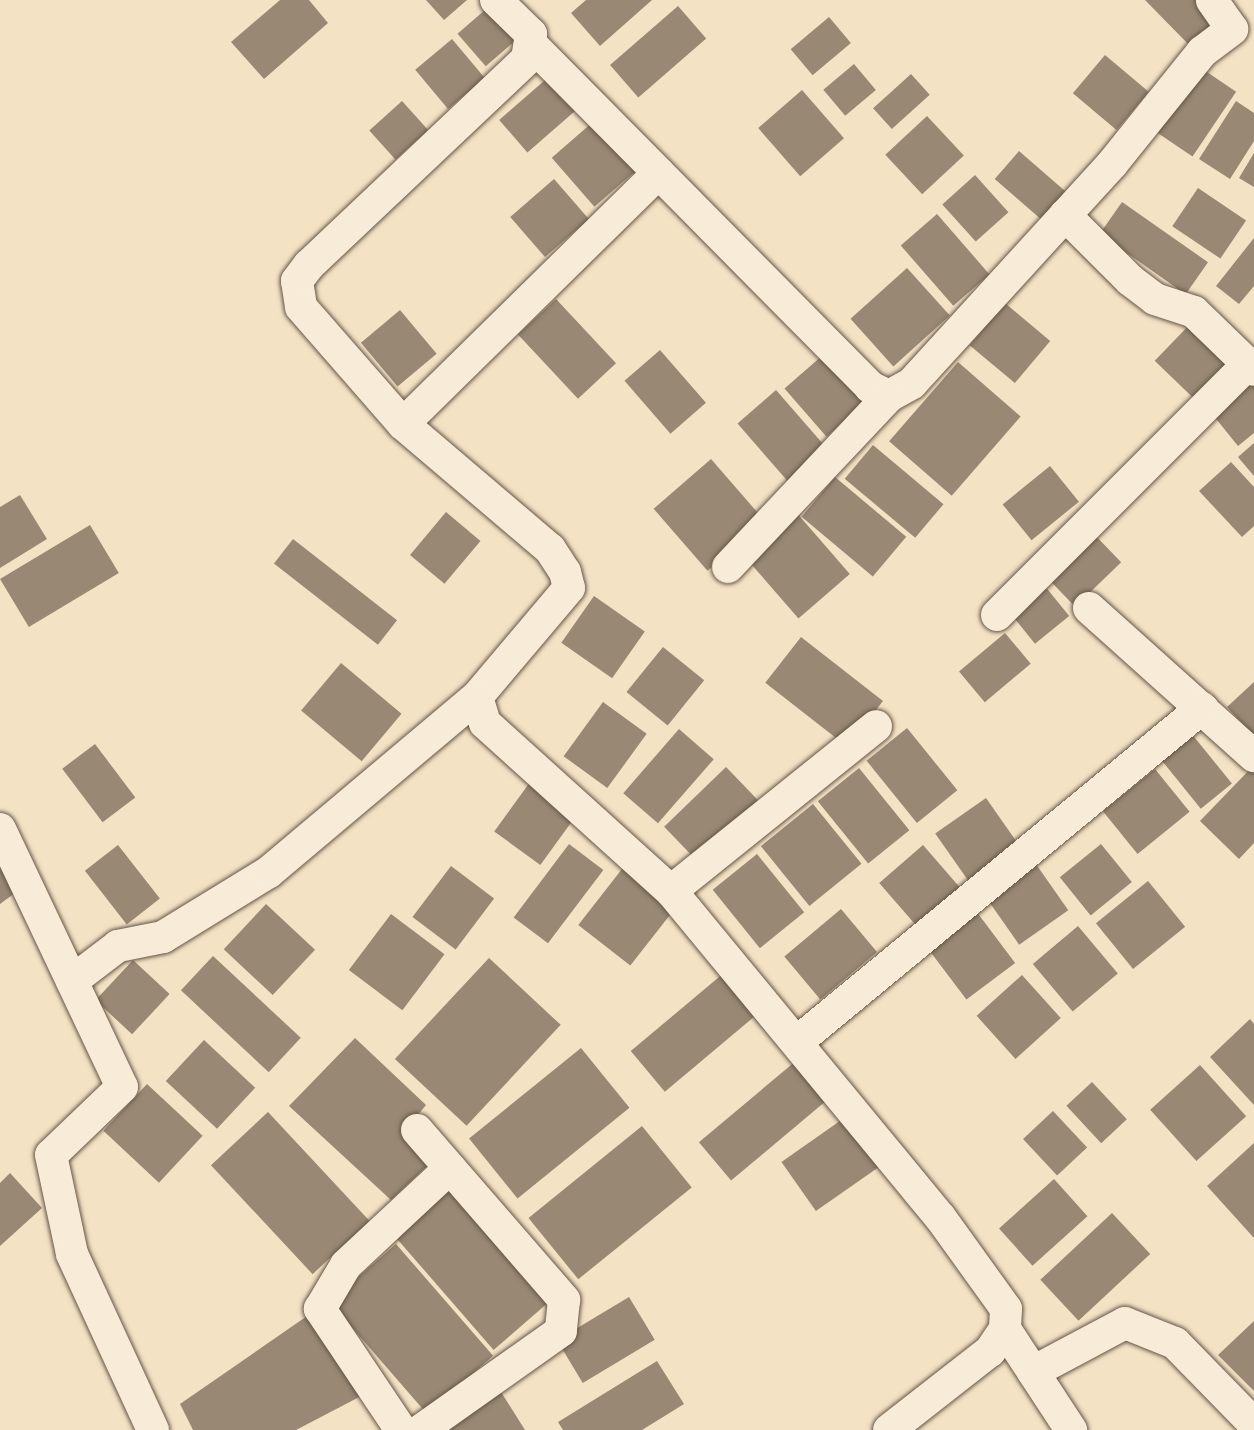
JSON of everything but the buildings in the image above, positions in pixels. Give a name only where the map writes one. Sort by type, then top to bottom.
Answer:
[{"type":"street","points":[[496,0],[523,23],[531,44],[870,387],[889,396]]},
{"type":"street","points":[[728,567],[889,396],[912,383],[1065,215],[1202,52],[1232,29],[1212,0]]},
{"type":"street","points":[[72,981],[118,946],[163,937],[269,872],[477,697],[569,588],[565,572],[550,549],[403,424],[313,326],[297,281],[506,85],[531,44]]},
{"type":"street","points":[[403,424],[658,173]]},
{"type":"street","points":[[997,615],[1251,367],[1194,312],[1155,299],[1130,280],[1065,215]]},
{"type":"street","points":[[1089,608],[1254,756]]},
{"type":"street","points":[[477,697],[485,723],[671,891],[797,1042],[999,1295],[1005,1329],[1071,1430]]},
{"type":"street","points":[[797,1042],[1202,708]]},
{"type":"street","points":[[671,891],[876,726]]},
{"type":"street","points":[[0,829],[122,1087],[51,1155],[72,1254],[153,1430]]},
{"type":"street","points":[[417,1130],[564,1300],[561,1331],[421,1430]]},
{"type":"street","points":[[401,1430],[320,1309],[346,1265],[450,1168]]},
{"type":"street","points":[[1033,1372],[1125,1323],[1175,1343],[1254,1424]]},
{"type":"street","points":[[889,1430],[990,1351],[1005,1329]]}]
